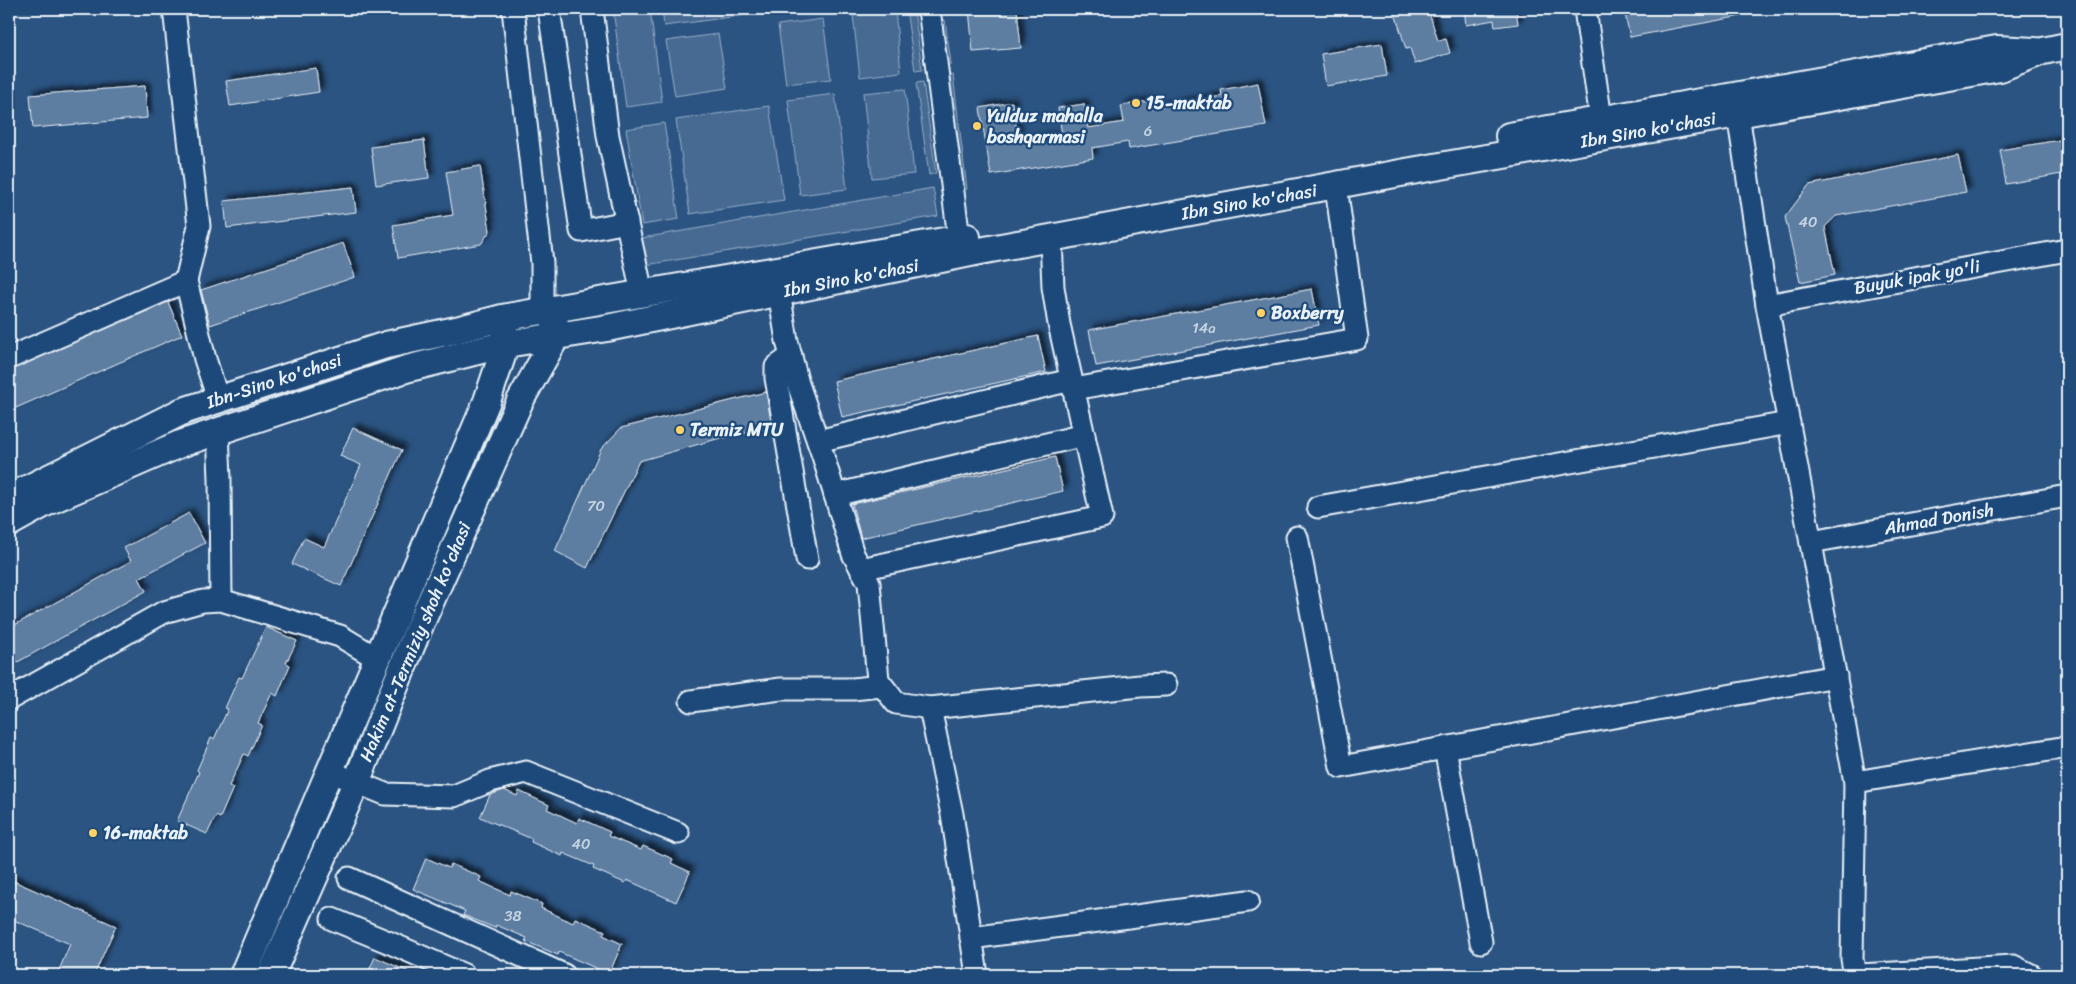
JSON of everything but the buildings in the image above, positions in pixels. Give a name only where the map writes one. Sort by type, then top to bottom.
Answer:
[{"type":"main road","name":"Ibn Sino ko'chasi","points":[[548,311],[960,238],[1601,119],[1997,49],[2055,49]]},
{"type":"main road","name":"Ibn Sino ko'chasi","points":[[455,357],[506,344],[607,328],[1051,238],[1406,172],[2000,68],[2055,49]]},
{"type":"main road","name":"Ibn-Sino ko'chasi","points":[[9,498],[183,411],[386,345],[502,318],[548,311]]},
{"type":"main road","points":[[548,311],[556,337]]},
{"type":"main road","name":"Hakim at-Termiziy shoh ko'chasi","points":[[243,975],[331,772],[491,388],[506,344],[502,318]]},
{"type":"main road","name":"Hakim at-Termiziy shoh ko'chasi","points":[[272,975],[356,783],[417,632],[520,401],[556,337]]},
{"type":"main road","name":"Ibn-Sino ko'chasi","points":[[9,523],[47,502],[180,444],[406,369],[455,357]]},
{"type":"main road","points":[[455,357],[478,373],[491,388]]},
{"type":"street","points":[[174,9],[199,226],[186,281],[205,359],[218,399]]},
{"type":"street","points":[[512,9],[548,311]]},
{"type":"street","points":[[549,9],[581,230],[627,222]]},
{"type":"street","points":[[592,9],[608,136],[642,293]]},
{"type":"street","points":[[929,9],[960,238]]},
{"type":"street","points":[[1585,9],[1601,119]]},
{"type":"street","points":[[1738,114],[1767,305],[1855,782],[1852,959],[1855,975]]},
{"type":"street","points":[[818,441],[1073,384],[1357,339],[1336,186]]},
{"type":"street","points":[[861,569],[1102,517],[1053,287],[1051,238]]},
{"type":"street","name":"Buyuk ipak yo'li","points":[[1767,305],[2067,250]]},
{"type":"street","points":[[9,358],[186,281]]},
{"type":"street","points":[[779,292],[798,384],[853,554],[869,583],[878,680],[896,703],[930,708],[1140,686],[1166,685]]},
{"type":"street","points":[[791,356],[776,367],[776,378],[807,559]]},
{"type":"street","points":[[1318,507],[1789,423]]},
{"type":"street","points":[[218,431],[221,600]]},
{"type":"street","points":[[835,495],[1084,434]]},
{"type":"street","name":"Ahmad Donish","points":[[1811,542],[2067,496]]},
{"type":"street","points":[[1297,537],[1341,767],[1836,676]]},
{"type":"street","points":[[9,699],[164,612],[203,601],[221,600],[340,636],[378,659]]},
{"type":"street","points":[[691,701],[781,689],[853,689],[881,686]]},
{"type":"street","points":[[930,708],[952,814],[977,975]]},
{"type":"street","points":[[1855,782],[2067,747]]},
{"type":"street","points":[[1445,748],[1481,942]]},
{"type":"street","points":[[331,772],[385,794],[454,796],[490,781],[526,772],[678,833]]},
{"type":"street","points":[[349,878],[564,975]]},
{"type":"street","points":[[971,938],[1248,901]]},
{"type":"street","points":[[332,919],[464,975]]},
{"type":"street","points":[[1860,975],[2013,966],[2031,975]]},
{"type":"shaded area","points":[[613,9],[650,9],[662,102],[626,107]]},
{"type":"shaded area","points":[[662,9],[760,9],[761,13],[664,26]]},
{"type":"shaded area","points":[[906,9],[914,9],[922,70],[915,71]]},
{"type":"shaded area","points":[[895,10],[901,72],[860,77],[853,15]]},
{"type":"shaded area","points":[[823,19],[831,79],[786,84],[778,25]]},
{"type":"shaded area","points":[[945,20],[951,64],[944,64],[939,21]]},
{"type":"shaded area","points":[[718,34],[727,88],[675,96],[666,41]]},
{"type":"shaded area","points":[[953,75],[967,189],[960,190],[946,76]]},
{"type":"shaded area","points":[[923,82],[936,173],[929,175],[916,83]]},
{"type":"shaded area","points":[[905,89],[914,174],[872,178],[863,93]]},
{"type":"shaded area","points":[[835,94],[847,189],[800,195],[788,100]]},
{"type":"shaded area","points":[[769,106],[784,200],[690,214],[676,120]]},
{"type":"shaded area","points":[[664,123],[679,219],[642,225],[626,129]]},
{"type":"shaded area","points":[[933,188],[938,216],[646,265],[642,238]]},
{"type":"place","name":"15-maktab","points":[[1136,103]]},
{"type":"place","name":"Yulduz mahalla boshqarmasi","points":[[977,126]]},
{"type":"place","name":"Boxberry","points":[[1261,313]]},
{"type":"place","name":"Termiz MTU","points":[[680,430]]},
{"type":"place","name":"16-maktab","points":[[93,833]]}]
